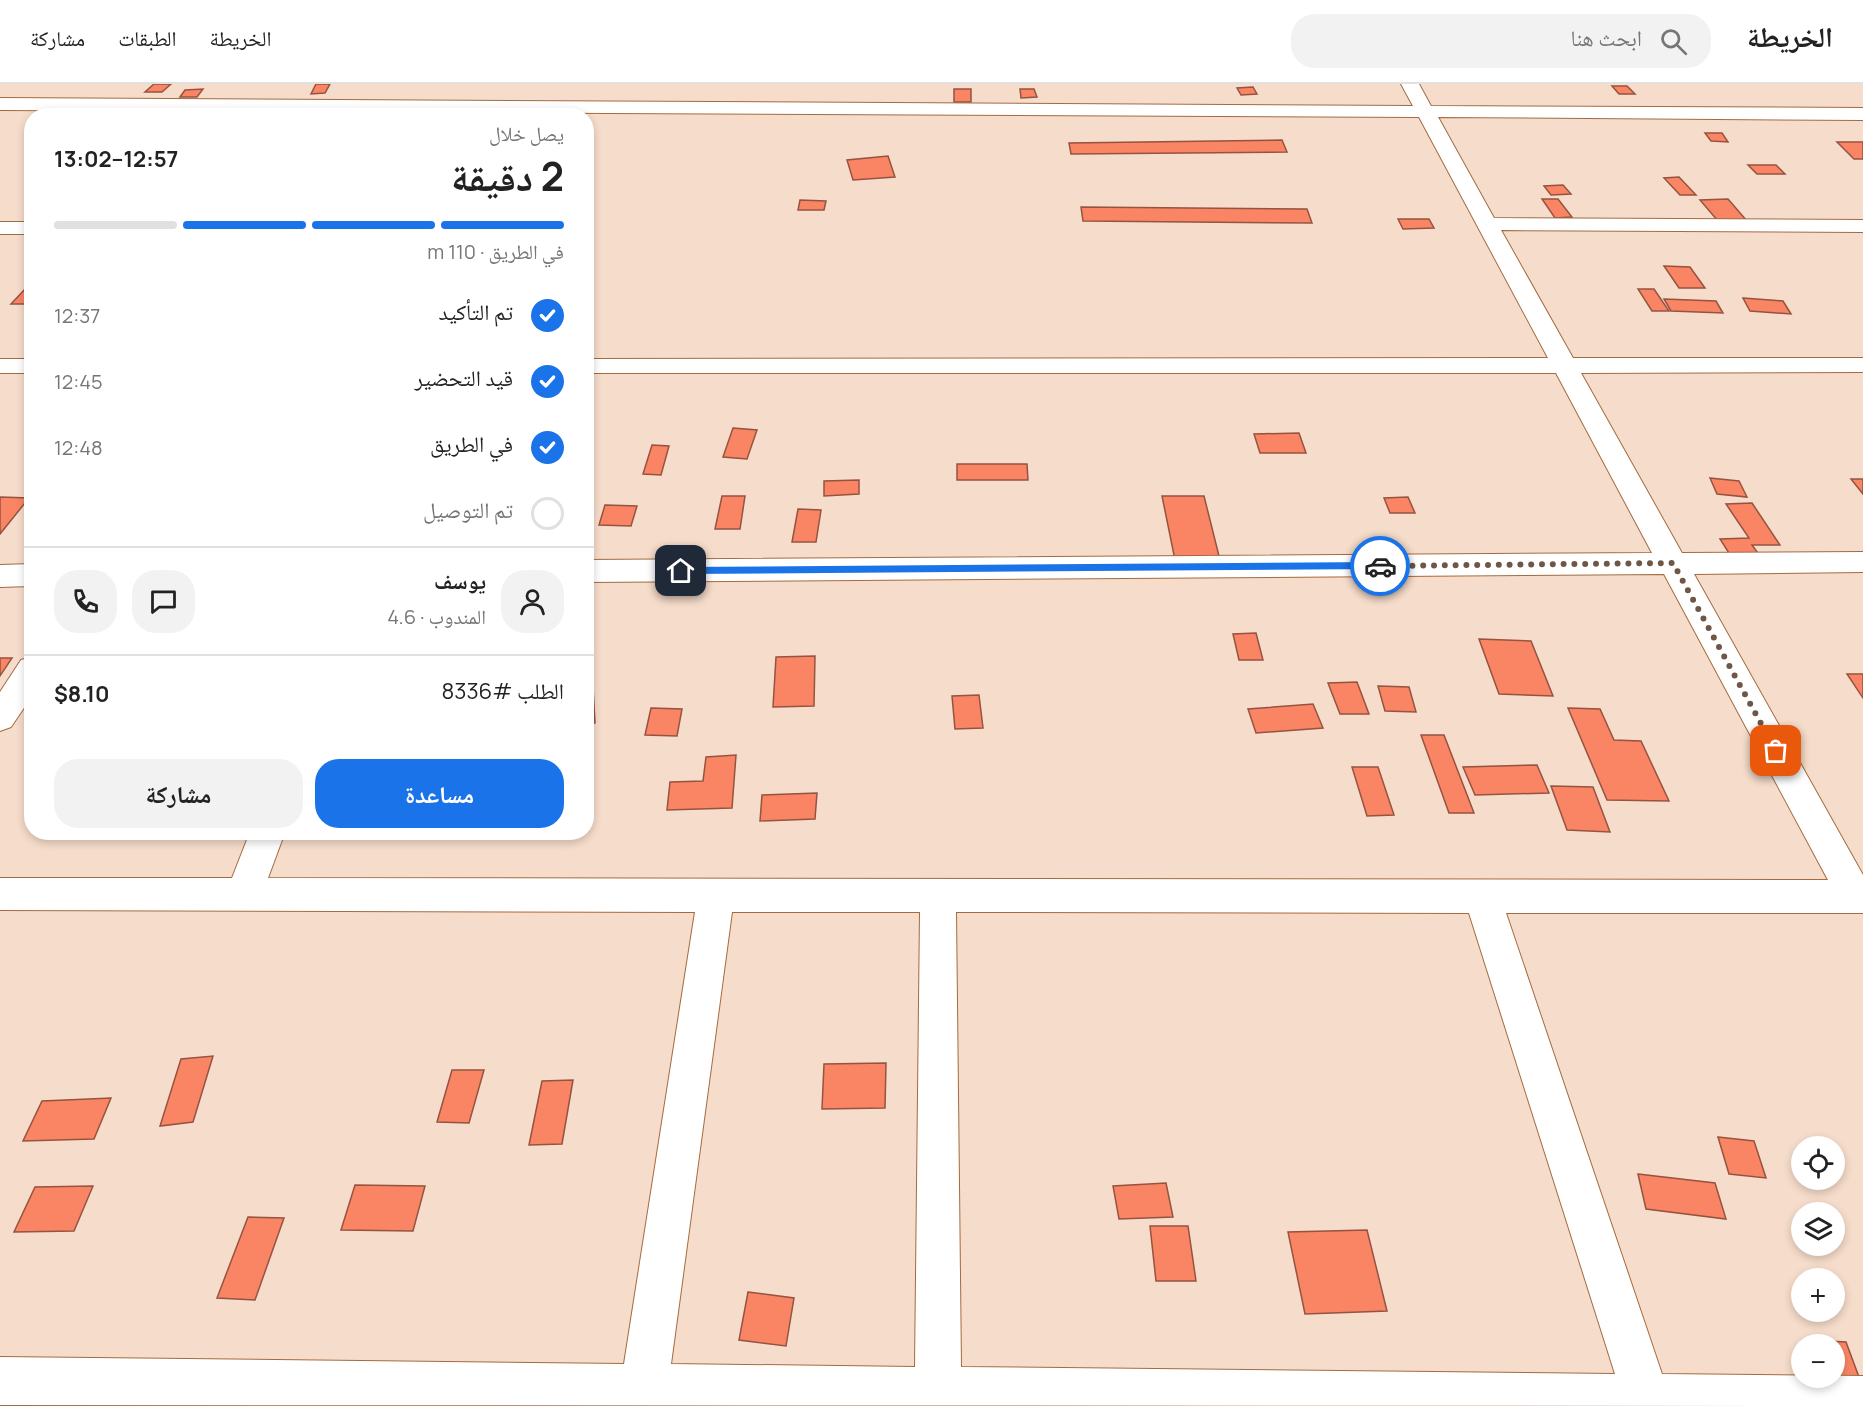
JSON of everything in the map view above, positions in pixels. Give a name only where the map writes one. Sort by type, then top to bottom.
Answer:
[{"type":"street","points":[[0,894],[1859,897],[1410,84]]},
{"type":"street","points":[[0,104],[227,108]]},
{"type":"street","points":[[478,108],[559,105],[1863,114]]},
{"type":"street","points":[[1487,224],[1863,226]]},
{"type":"street","points":[[0,228],[24,228]]},
{"type":"street","points":[[594,366],[1863,365]]},
{"type":"street","points":[[0,366],[24,366]]},
{"type":"street","points":[[594,571],[1863,562]]},
{"type":"street","points":[[0,576],[24,575]]},
{"type":"street","points":[[0,718],[24,681]]},
{"type":"street","points":[[243,895],[265,840]]},
{"type":"street","points":[[642,1397],[716,895]]},
{"type":"street","points":[[938,895],[938,1398]]},
{"type":"street","points":[[1482,896],[1647,1402]]},
{"type":"street","points":[[0,1381],[642,1397],[1647,1402],[1863,1400]]},
{"type":"building","points":[[154,84],[171,84],[162,92],[145,92]]},
{"type":"building","points":[[316,84],[330,84],[325,93],[311,94]]},
{"type":"building","points":[[1612,86],[1627,86],[1635,94],[1619,94]]},
{"type":"building","points":[[1253,87],[1257,94],[1241,95],[1237,88]]},
{"type":"building","points":[[203,89],[197,97],[180,97],[185,90]]},
{"type":"building","points":[[954,89],[971,89],[971,102],[954,102]]},
{"type":"building","points":[[1020,89],[1034,89],[1037,97],[1021,98]]},
{"type":"building","points":[[1705,133],[1722,133],[1728,142],[1711,141]]},
{"type":"building","points":[[1282,140],[1287,152],[1071,154],[1069,143]]},
{"type":"building","points":[[1837,142],[1863,142],[1863,159],[1854,159]]},
{"type":"building","points":[[888,156],[895,177],[853,180],[847,160]]},
{"type":"building","points":[[1748,165],[1776,165],[1785,174],[1757,174]]},
{"type":"building","points":[[1679,177],[1696,195],[1680,195],[1664,178]]},
{"type":"building","points":[[1563,185],[1571,194],[1551,195],[1544,186]]},
{"type":"building","points":[[1542,199],[1558,199],[1572,217],[1555,218]]},
{"type":"building","points":[[1728,199],[1747,221],[1718,221],[1700,200]]},
{"type":"building","points":[[800,200],[826,201],[824,210],[798,210]]},
{"type":"building","points":[[1081,207],[1307,209],[1312,223],[1083,221]]},
{"type":"building","points":[[1398,219],[1429,219],[1434,228],[1403,229]]},
{"type":"building","points":[[1664,266],[1690,267],[1705,288],[1679,288]]},
{"type":"building","points":[[1638,289],[1654,289],[1669,311],[1652,311]]},
{"type":"building","points":[[24,290],[24,304],[11,304]]},
{"type":"building","points":[[1743,298],[1783,301],[1791,314],[1750,311]]},
{"type":"building","points":[[1664,299],[1716,301],[1723,313],[1671,311]]},
{"type":"building","points":[[733,428],[757,430],[747,459],[723,457]]},
{"type":"building","points":[[1299,433],[1306,453],[1260,453],[1254,434]]},
{"type":"building","points":[[652,445],[669,446],[661,475],[643,474]]},
{"type":"building","points":[[957,464],[1027,464],[1028,480],[957,480]]},
{"type":"building","points":[[1710,478],[1739,481],[1747,497],[1717,494]]},
{"type":"building","points":[[1851,479],[1863,479],[1863,494]]},
{"type":"building","points":[[859,480],[859,494],[824,496],[824,481]]},
{"type":"building","points":[[722,496],[745,496],[740,529],[715,529]]},
{"type":"building","points":[[1162,496],[1204,496],[1220,560],[1175,560]]},
{"type":"building","points":[[0,497],[24,498],[24,504],[0,534]]},
{"type":"building","points":[[1408,497],[1415,513],[1390,513],[1384,498]]},
{"type":"building","points":[[1752,503],[1780,545],[1752,545],[1763,560],[1734,561],[1720,539],[1749,538],[1726,504]]},
{"type":"building","points":[[605,505],[637,506],[631,526],[599,525]]},
{"type":"building","points":[[798,509],[821,510],[816,542],[792,542]]},
{"type":"building","points":[[1256,633],[1263,660],[1239,660],[1233,634]]},
{"type":"building","points":[[1479,639],[1531,641],[1553,696],[1499,694]]},
{"type":"building","points":[[815,656],[814,706],[773,707],[776,657]]},
{"type":"building","points":[[0,658],[12,658],[0,676]]},
{"type":"building","points":[[1847,674],[1863,674],[1863,698]]},
{"type":"building","points":[[1357,682],[1369,714],[1340,714],[1328,683]]},
{"type":"building","points":[[1378,686],[1409,687],[1416,712],[1385,711]]},
{"type":"building","points":[[979,695],[983,728],[955,729],[952,696]]},
{"type":"building","points":[[1313,704],[1323,728],[1256,733],[1248,709]]},
{"type":"building","points":[[651,708],[682,709],[677,736],[645,735]]},
{"type":"building","points":[[1568,708],[1600,709],[1614,740],[1641,741],[1669,801],[1607,800]]},
{"type":"building","points":[[1421,735],[1444,735],[1474,813],[1449,813]]},
{"type":"building","points":[[736,755],[732,808],[667,810],[670,782],[703,781],[706,757]]},
{"type":"building","points":[[1537,765],[1549,793],[1475,795],[1463,767]]},
{"type":"building","points":[[1352,767],[1378,767],[1394,815],[1367,816]]},
{"type":"building","points":[[1551,786],[1593,787],[1610,832],[1567,830]]},
{"type":"building","points":[[817,793],[815,819],[760,821],[762,795]]},
{"type":"building","points":[[213,1056],[193,1122],[160,1126],[181,1059]]},
{"type":"building","points":[[886,1063],[885,1108],[822,1109],[824,1064]]},
{"type":"building","points":[[452,1070],[484,1070],[469,1123],[437,1122]]},
{"type":"building","points":[[573,1080],[562,1144],[529,1145],[542,1081]]},
{"type":"building","points":[[111,1098],[94,1139],[23,1141],[42,1101]]},
{"type":"building","points":[[1718,1137],[1754,1141],[1766,1178],[1729,1174]]},
{"type":"building","points":[[1638,1174],[1715,1183],[1726,1219],[1646,1209]]},
{"type":"building","points":[[1166,1183],[1173,1217],[1119,1219],[1113,1186]]},
{"type":"building","points":[[355,1185],[425,1186],[413,1231],[341,1230]]},
{"type":"building","points":[[93,1186],[74,1231],[14,1232],[35,1187]]},
{"type":"building","points":[[248,1217],[284,1218],[255,1300],[217,1298]]},
{"type":"building","points":[[1150,1226],[1188,1226],[1196,1281],[1156,1281]]},
{"type":"building","points":[[1367,1230],[1387,1311],[1305,1314],[1288,1232]]},
{"type":"building","points":[[748,1292],[794,1298],[786,1346],[739,1340]]},
{"type":"building","points":[[1845,1342],[1863,1388],[1863,1400],[1845,1386]]},
{"type":"way so far","points":[[1380,566],[1673,563],[1776,751]]},
{"type":"route","points":[[681,571],[1380,566]]}]
